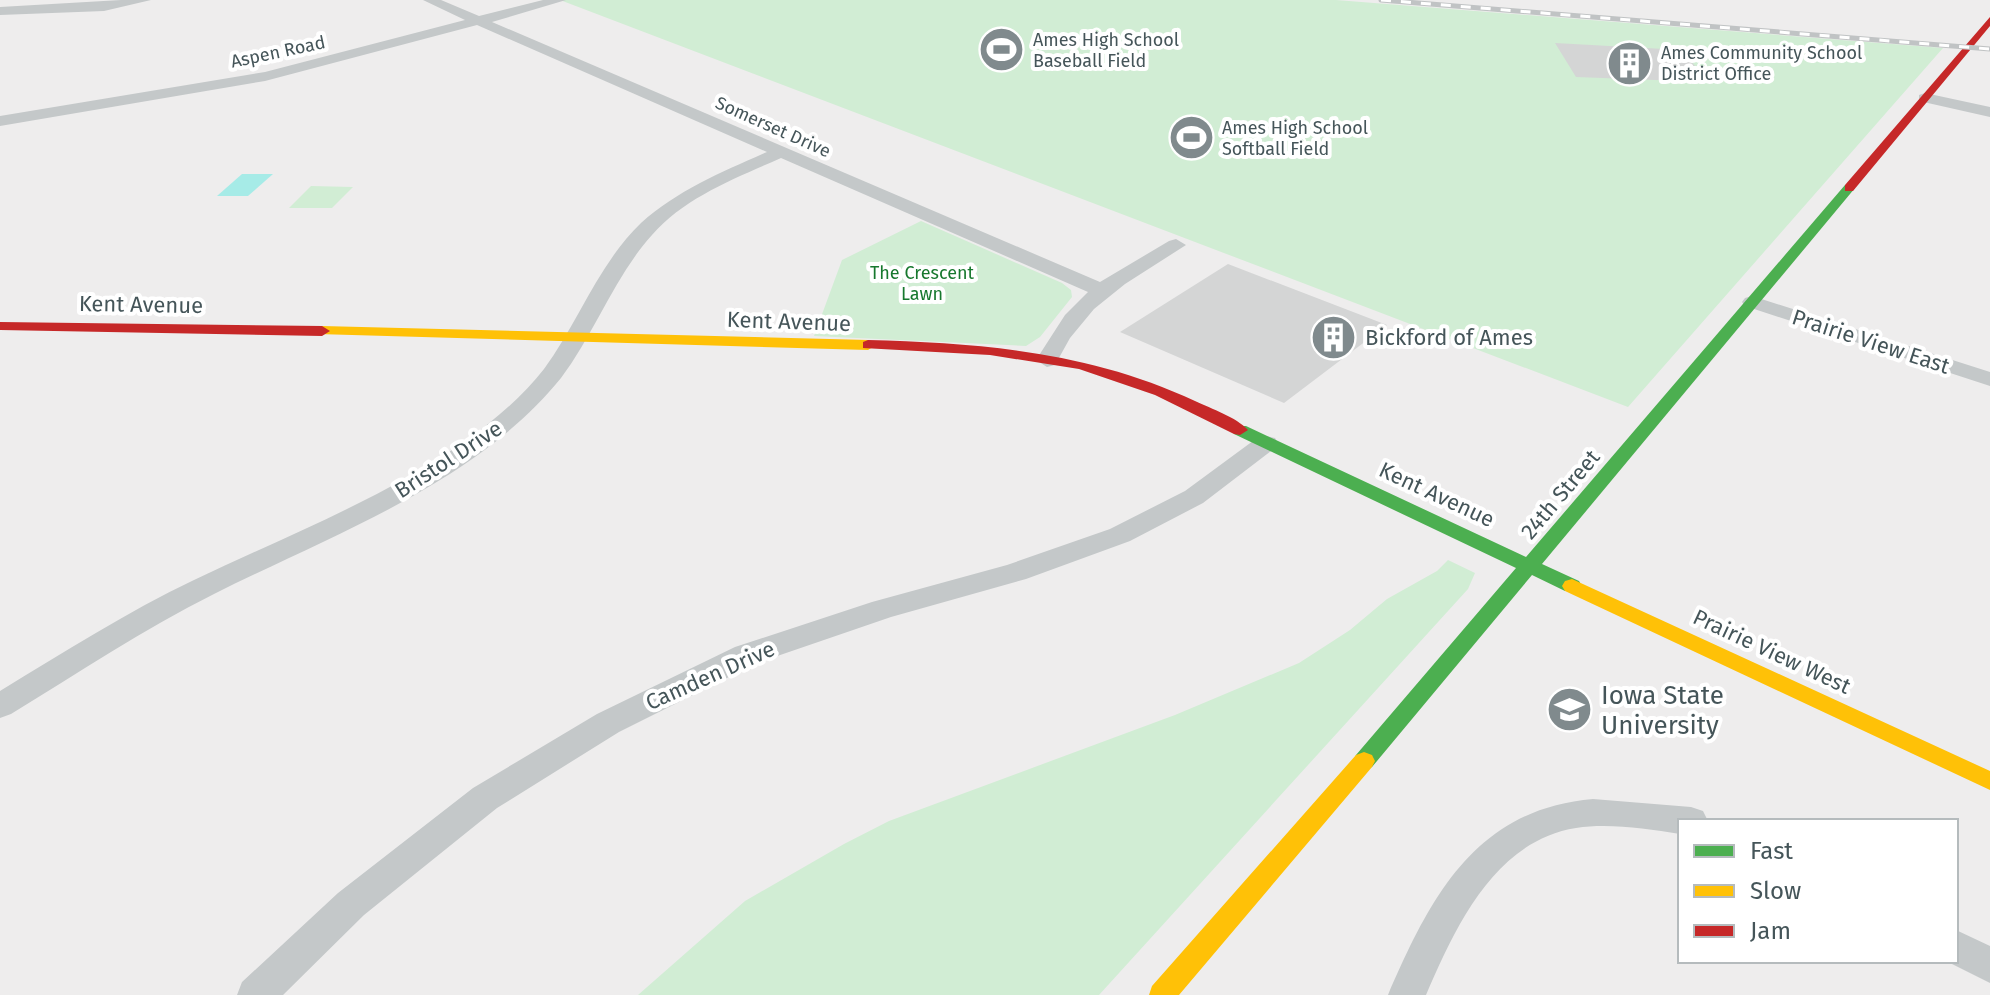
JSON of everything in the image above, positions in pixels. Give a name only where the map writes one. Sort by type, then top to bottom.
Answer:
[{"type":"main road","name":"24th Street","points":[[1162,995],[1532,565],[1990,20]]},
{"type":"main road","name":"Kent Avenue","points":[[0,326],[573,337],[935,349],[1088,366],[1171,396],[1532,565]]},
{"type":"main road","name":"Prairie View West","points":[[1532,565],[1990,781]]},
{"type":"street","points":[[0,11],[104,7],[144,0]]},
{"type":"street","name":"Somerset Drive","points":[[430,0],[1101,290]]},
{"type":"street","name":"Aspen Road","points":[[0,121],[265,76],[559,0]]},
{"type":"street","points":[[1925,98],[1990,112]]},
{"type":"street","name":"Bristol Drive","points":[[0,706],[117,634],[200,589],[417,484],[505,422],[552,374],[624,257],[646,229],[679,202],[711,183],[780,152]]},
{"type":"street","points":[[1047,360],[1060,334],[1081,307],[1101,290],[1176,245]]},
{"type":"street","name":"Prairie View East","points":[[1752,302],[1990,379]]},
{"type":"street","name":"Camden Drive","points":[[256,995],[351,904],[485,798],[608,723],[746,655],[882,609],[1016,572],[1120,535],[1194,497],[1266,443]]},
{"type":"street","points":[[1407,995],[1428,947],[1464,882],[1506,841],[1563,817],[1628,813],[1678,819]]},
{"type":"street","points":[[1958,948],[1990,965]]},
{"type":"green space","points":[[560,0],[1336,0],[1943,48],[1628,407]]},
{"type":"green space","points":[[311,186],[353,187],[332,208],[289,208]]},
{"type":"green space","name":"The Crescent Lawn","points":[[921,221],[1062,283],[1071,290],[1072,297],[1040,337],[1026,346],[814,336],[842,260]]},
{"type":"green space","points":[[1448,560],[1475,573],[1468,589],[1099,995],[638,995],[745,901],[844,844],[889,821],[1175,715],[1299,663],[1350,630],[1387,599],[1437,571]]},
{"type":"water","points":[[242,174],[273,174],[248,196],[217,196]]},
{"type":"building","name":"Ames Community School District Office","points":[[1555,43],[1682,50],[1708,82],[1576,77]]},
{"type":"building","name":"Bickford of Ames","points":[[1228,264],[1387,325],[1284,403],[1120,332]]},
{"type":"railway","points":[[1381,0],[1990,49]]},
{"type":"traffic: fast","points":[[1364,761],[1849,188]]},
{"type":"traffic: fast","points":[[1240,430],[1572,586]]},
{"type":"traffic: slow","points":[[322,331],[868,345]]},
{"type":"traffic: slow","points":[[1572,586],[1990,781]]},
{"type":"traffic: slow","points":[[1162,995],[1364,761]]},
{"type":"traffic: jam","points":[[1849,188],[1990,20]]},
{"type":"traffic: jam","points":[[0,326],[322,331]]},
{"type":"traffic: jam","points":[[868,345],[990,351],[1081,365],[1144,385],[1240,430]]},
{"type":"place","name":"Ames High School Baseball Field","points":[[1002,50]]},
{"type":"place","name":"Ames Community School District Office","points":[[1630,63]]},
{"type":"place","name":"Ames High School Softball Field","points":[[1191,138]]},
{"type":"place","name":"Bickford of Ames","points":[[1334,337]]},
{"type":"place","name":"Iowa State University","points":[[1570,710]]}]
